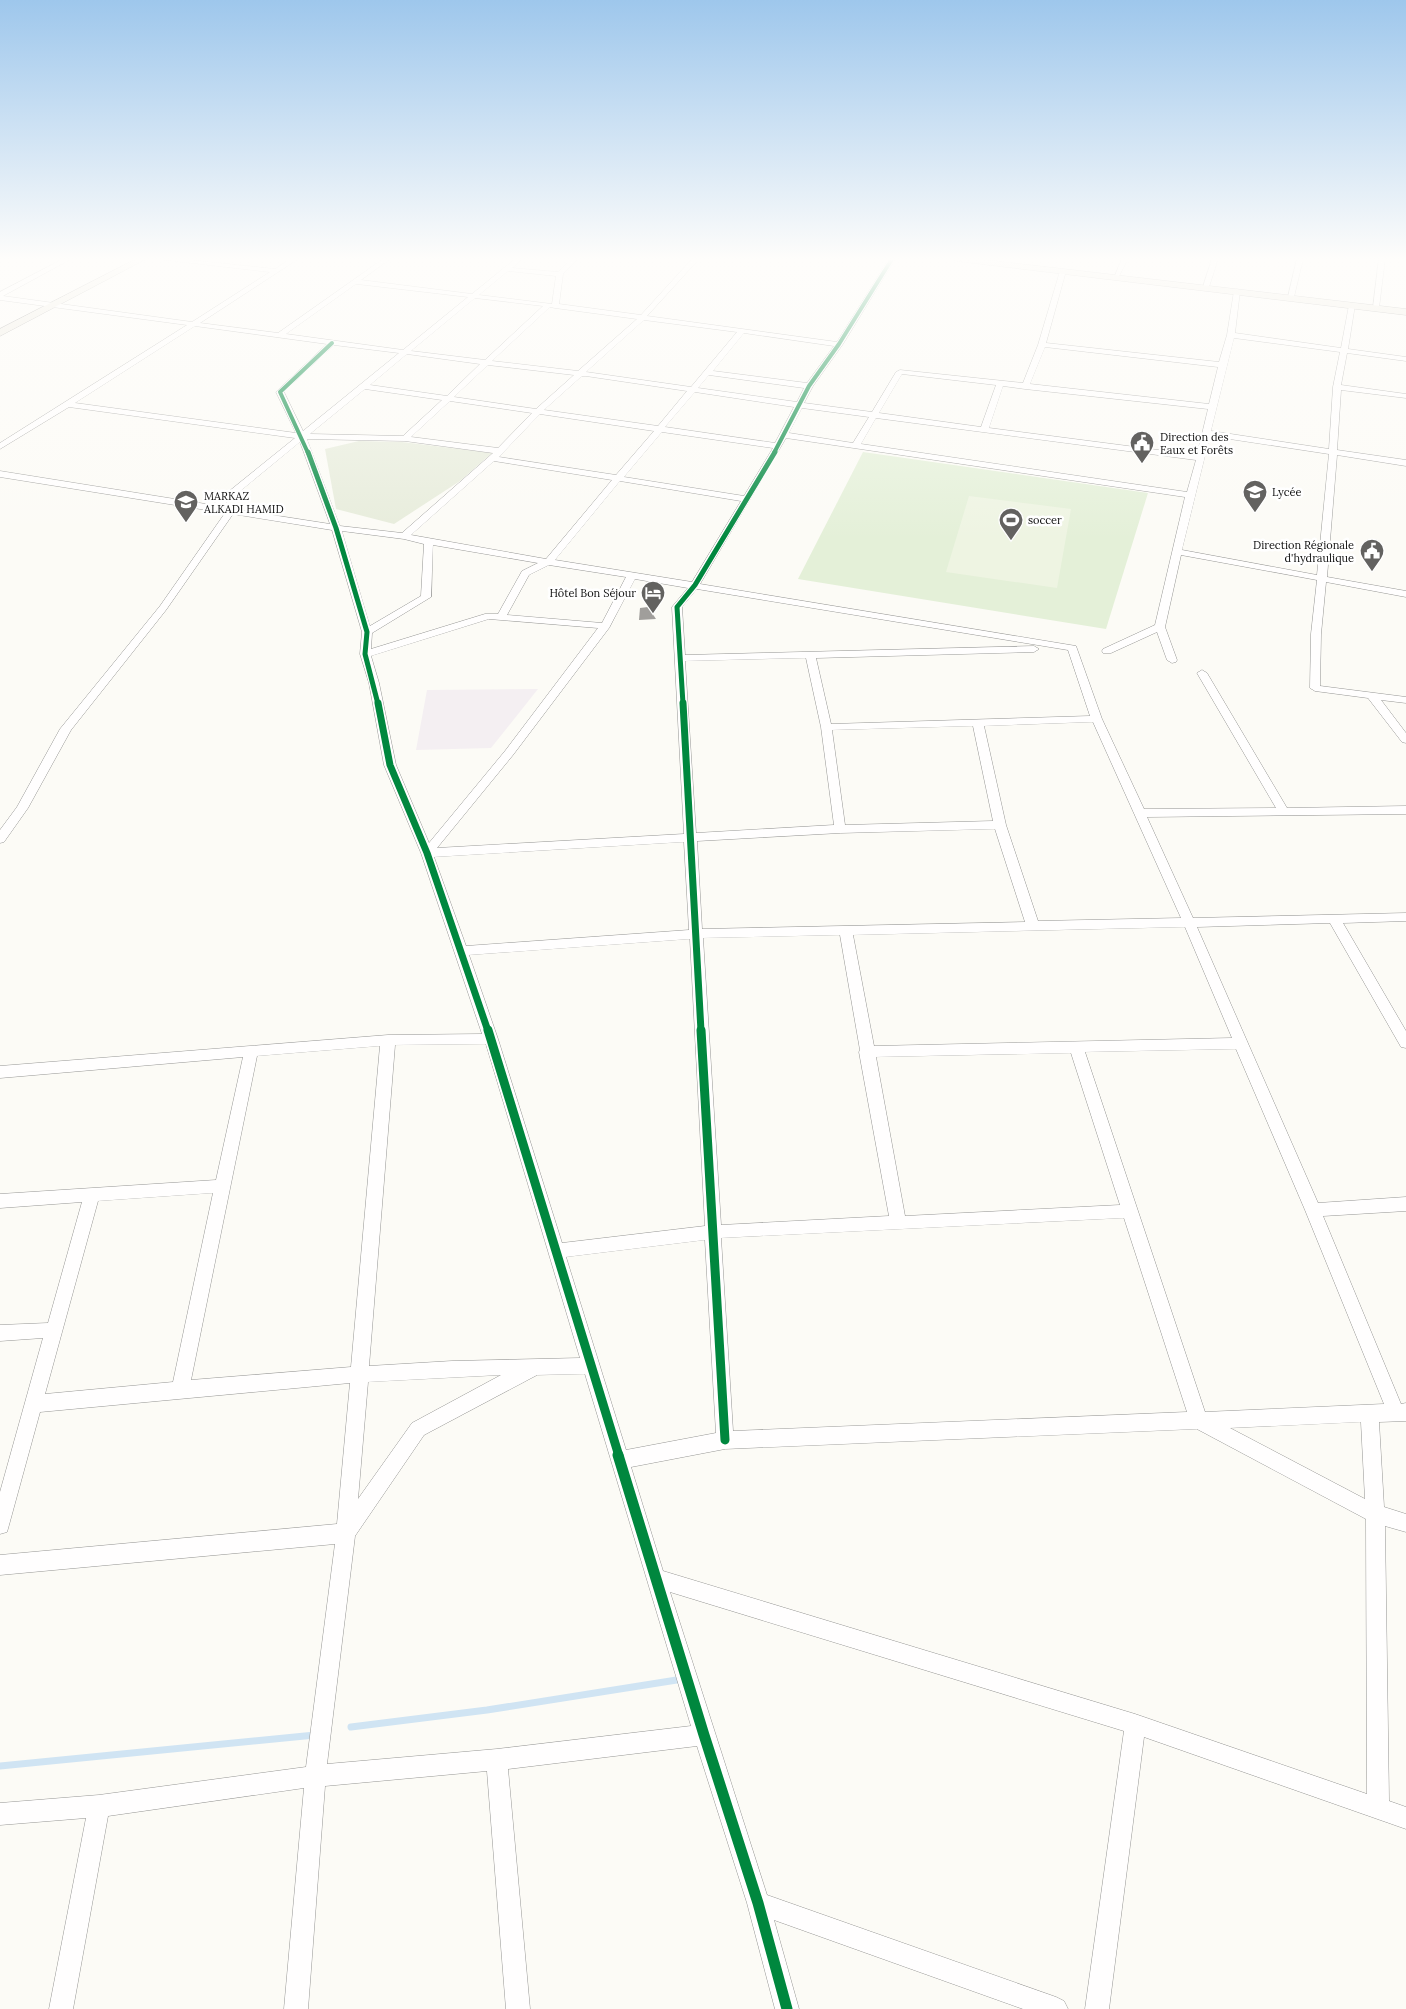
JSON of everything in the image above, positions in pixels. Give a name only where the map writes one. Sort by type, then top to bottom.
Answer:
[{"type":"street","points":[[0,447],[149,353]]},
{"type":"street","points":[[322,353],[280,392],[302,436],[336,528],[367,632],[365,654],[374,683],[390,765],[427,853],[491,1039],[658,1579],[704,1735],[758,1904],[787,2009]]},
{"type":"street","points":[[214,508],[405,353]]},
{"type":"street","points":[[412,353],[1201,458]]},
{"type":"street","points":[[405,439],[499,353]]},
{"type":"street","points":[[404,536],[496,455],[538,411],[604,353]]},
{"type":"street","points":[[501,617],[525,573],[549,561],[723,353]]},
{"type":"street","points":[[725,1440],[677,607],[695,585],[785,434],[809,386],[833,353]]},
{"type":"street","points":[[1025,387],[1039,353]]},
{"type":"street","points":[[1112,353],[1222,365]]},
{"type":"street","points":[[1172,660],[1160,627],[1190,495],[1201,458],[1226,353]]},
{"type":"street","points":[[1344,353],[1336,387],[1330,499],[1316,634],[1315,688],[1406,700]]},
{"type":"street","points":[[1366,353],[1406,358]]},
{"type":"street","points":[[707,372],[809,386]]},
{"type":"street","points":[[856,445],[900,372],[1213,407]]},
{"type":"street","points":[[984,430],[1000,384]]},
{"type":"street","points":[[363,386],[778,446]]},
{"type":"street","points":[[1336,387],[1406,396]]},
{"type":"street","points":[[67,404],[302,436],[405,439],[618,479],[747,499]]},
{"type":"street","points":[[1207,432],[1406,463]]},
{"type":"street","points":[[785,434],[1190,495]]},
{"type":"street","points":[[0,474],[336,528],[404,536],[429,542],[632,574],[695,585],[952,640],[1072,648]]},
{"type":"street","points":[[0,839],[22,808],[66,728],[163,608],[231,511]]},
{"type":"street","points":[[367,632],[426,597],[429,542]]},
{"type":"street","points":[[1178,552],[1406,594]]},
{"type":"street","points":[[427,853],[509,753],[605,626],[632,574]]},
{"type":"street","points":[[365,654],[488,616],[605,626]]},
{"type":"street","points":[[1106,651],[1160,627]]},
{"type":"street","points":[[680,658],[810,654],[952,640],[1072,648]]},
{"type":"street","points":[[621,1460],[725,1440],[1401,1413],[1189,922],[1097,719],[1072,648]]},
{"type":"street","points":[[810,654],[826,727],[840,829]]},
{"type":"street","points":[[1202,673],[1284,812]]},
{"type":"street","points":[[1372,696],[1406,740]]},
{"type":"street","points":[[826,727],[1097,719]]},
{"type":"street","points":[[978,724],[1000,825],[1033,927]]},
{"type":"street","points":[[1140,813],[1406,810]]},
{"type":"street","points":[[427,853],[840,829],[1000,825]]},
{"type":"street","points":[[461,951],[696,934],[1406,918]]},
{"type":"street","points":[[1334,919],[1404,1036]]},
{"type":"street","points":[[846,931],[866,1052],[898,1223]]},
{"type":"street","points":[[0,1072],[388,1040],[491,1039]]},
{"type":"street","points":[[296,2009],[311,1844],[315,1776],[346,1533],[388,1040]]},
{"type":"street","points":[[866,1052],[1241,1044]]},
{"type":"street","points":[[1076,1047],[1199,1421],[1375,1514],[1406,1523]]},
{"type":"street","points":[[180,1390],[251,1052]]},
{"type":"street","points":[[0,1201],[223,1186]]},
{"type":"street","points":[[0,1525],[92,1194]]},
{"type":"street","points":[[1313,1210],[1406,1204]]},
{"type":"street","points":[[556,1251],[713,1232],[1130,1211]]},
{"type":"street","points":[[0,1333],[55,1330]]},
{"type":"street","points":[[33,1404],[360,1374],[536,1366],[592,1366]]},
{"type":"street","points":[[346,1533],[418,1429],[536,1366]]},
{"type":"street","points":[[1370,1414],[1375,1514],[1378,1808]]},
{"type":"street","points":[[0,1565],[346,1533]]},
{"type":"street","points":[[658,1579],[1135,1724],[1406,1818]]},
{"type":"street","points":[[1097,2009],[1135,1724]]},
{"type":"street","points":[[0,1814],[100,1806],[315,1776],[497,1760],[704,1735]]},
{"type":"street","points":[[497,1760],[518,2009]]},
{"type":"street","points":[[61,2009],[100,1806]]},
{"type":"street","points":[[758,1904],[1056,2009]]},
{"type":"shaded area","points":[[538,689],[491,748],[416,750],[427,690]]},
{"type":"green space","points":[[359,441],[402,442],[492,453],[460,481],[394,524],[336,509],[325,449]]},
{"type":"green space","points":[[863,452],[1148,493],[1106,629],[798,579]]},
{"type":"green space","name":"soccer","points":[[969,496],[1071,509],[1057,588],[946,572]]},
{"type":"building","points":[[648,607],[656,619],[639,620],[640,608]]},
{"type":"waterway","points":[[351,1727],[487,1710],[683,1679]]},
{"type":"waterway","points":[[0,1766],[315,1735]]},
{"type":"cycle path","points":[[322,353],[280,392],[302,436],[336,528],[367,632],[365,654],[374,683],[390,765],[427,853],[491,1039],[704,1735],[758,1903],[787,2009]]},
{"type":"cycle path","points":[[725,1440],[677,607],[695,585],[778,446],[809,386],[833,353]]},
{"type":"place","name":"Direction des Eaux et Forêts","points":[[1142,464]]},
{"type":"place","name":"Lycée","points":[[1255,513]]},
{"type":"place","name":"MARKAZ ALKADI HAMID","points":[[186,523]]},
{"type":"place","name":"soccer","points":[[1011,541]]},
{"type":"place","name":"Direction Régionale d'hydraulique","points":[[1372,572]]},
{"type":"place","name":"Hôtel Bon Séjour","points":[[653,614]]}]
